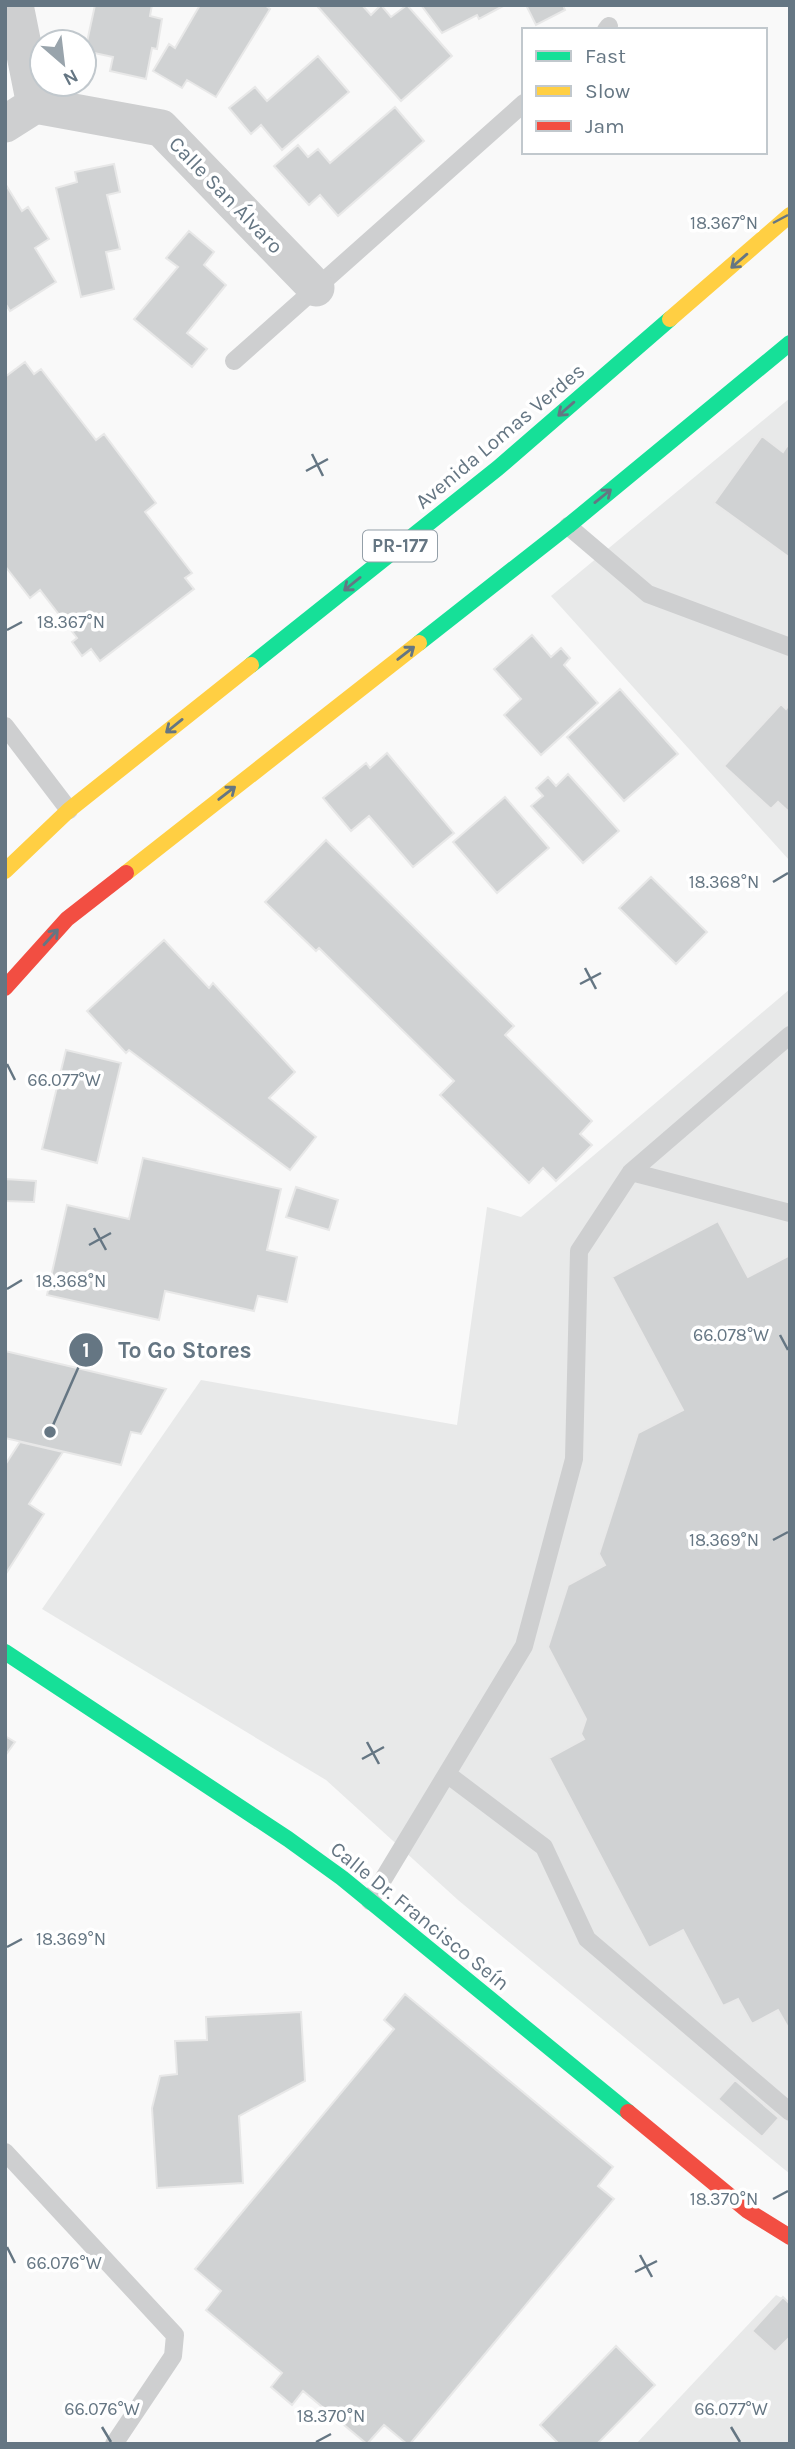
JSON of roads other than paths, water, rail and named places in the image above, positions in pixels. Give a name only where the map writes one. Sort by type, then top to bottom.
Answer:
[{"type":"main road","name":"Avenida Lomas Verdes","points":[[5,871],[69,810],[498,468],[790,215]]},
{"type":"main road","points":[[5,988],[67,919],[568,526],[790,343]]},
{"type":"main road","name":"Calle Dr. Francisco Seín","points":[[5,1652],[288,1839],[370,1901],[748,2211],[790,2237]]},
{"type":"street","points":[[15,5],[20,115]]},
{"type":"street","name":"Calle San Álvaro","points":[[20,115],[161,128],[316,288]]},
{"type":"lane","points":[[233,361],[522,105]]},
{"type":"lane","points":[[568,526],[648,594],[790,647]]},
{"type":"lane","points":[[5,726],[69,810]]},
{"type":"lane","points":[[370,1901],[524,1646],[574,1459],[579,1251],[631,1172],[790,1035]]},
{"type":"lane","points":[[631,1172],[790,1213]]},
{"type":"lane","points":[[447,1774],[544,1847],[587,1940],[790,2112]]},
{"type":"lane","points":[[5,2152],[175,2335],[173,2356],[114,2444]]},
{"type":"place","name":"To Go Stores","points":[[50,1432]]}]
